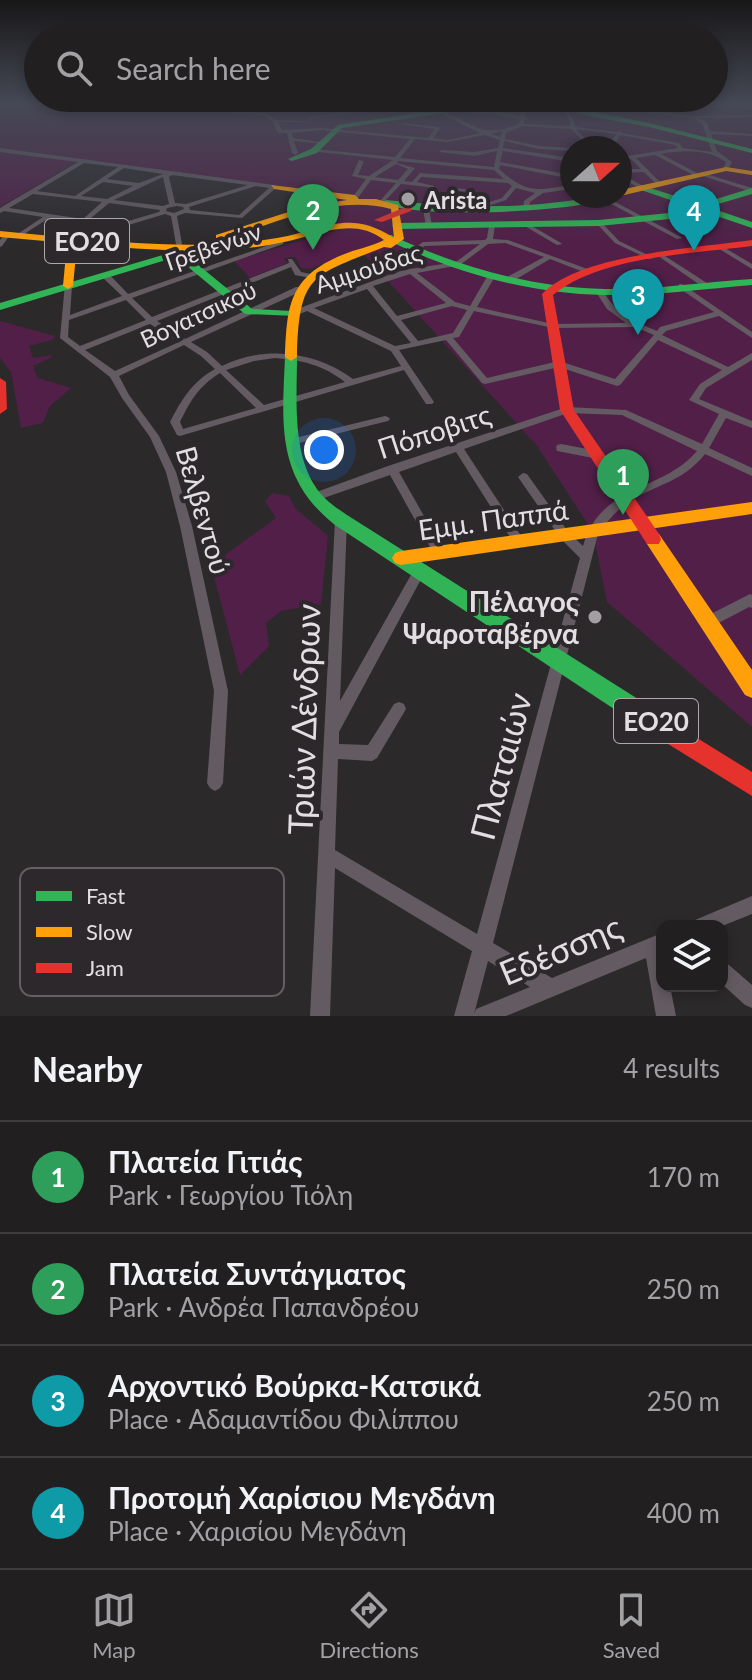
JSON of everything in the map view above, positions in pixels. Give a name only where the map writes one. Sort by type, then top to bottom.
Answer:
[{"type":"main road","points":[[266,186],[286,175],[293,151]]},
{"type":"main road","points":[[632,187],[648,180],[726,169],[752,173]]},
{"type":"main road","points":[[648,180],[752,225]]},
{"type":"main road","points":[[266,186],[336,198]]},
{"type":"main road","points":[[387,222],[427,208],[457,207],[473,200],[529,222],[599,223],[675,215],[752,190]]},
{"type":"main road","name":"ΕΟ20","points":[[197,244],[243,223],[336,198],[355,198],[387,222]]},
{"type":"main road","points":[[387,222],[486,230],[529,222],[574,208]]},
{"type":"main road","points":[[387,222],[416,249],[492,275],[550,288],[600,292],[706,285],[750,274]]},
{"type":"main road","points":[[3,306],[197,244],[200,271],[249,312],[304,295],[331,264],[386,243],[390,240],[387,222]]},
{"type":"main road","name":"ΕΟ20","points":[[6,238],[197,244],[281,240],[357,223],[387,222]]},
{"type":"main road","name":"ΕΟ20","points":[[197,244],[243,223]]},
{"type":"main road","points":[[68,286],[72,240]]},
{"type":"main road","points":[[752,243],[589,271],[550,288],[547,294],[567,410],[752,688]]},
{"type":"main road","name":"ΕΟ20","points":[[304,295],[292,356],[295,441],[303,479],[315,497],[341,520],[752,785]]},
{"type":"main road","points":[[0,385],[0,409]]},
{"type":"main road","name":"Εμμ. Παππά","points":[[401,558],[752,508]]},
{"type":"main road","points":[[420,570],[434,553]]},
{"type":"street","points":[[11,151],[266,186]]},
{"type":"street","points":[[337,151],[395,161],[498,166],[560,175]]},
{"type":"street","points":[[355,198],[370,178],[395,161],[403,151]]},
{"type":"street","points":[[435,163],[442,152],[474,154],[488,151]]},
{"type":"street","points":[[498,166],[501,151]]},
{"type":"street","points":[[517,151],[560,158]]},
{"type":"street","points":[[632,156],[666,151]]},
{"type":"street","points":[[720,151],[729,162],[726,169]]},
{"type":"street","points":[[656,153],[699,174],[752,190]]},
{"type":"street","points":[[2,210],[82,161]]},
{"type":"street","points":[[361,161],[354,176],[431,186],[427,208],[429,226]]},
{"type":"street","points":[[387,222],[400,182],[412,168],[395,161]]},
{"type":"street","points":[[632,165],[648,180]]},
{"type":"street","points":[[498,166],[513,183]]},
{"type":"street","points":[[75,198],[122,167]]},
{"type":"street","points":[[72,240],[85,221],[108,202],[139,185],[171,173]]},
{"type":"street","points":[[171,173],[166,177],[172,205]]},
{"type":"street","points":[[413,184],[420,175],[513,183],[538,192],[560,188]]},
{"type":"street","points":[[632,176],[648,180]]},
{"type":"street","points":[[632,176],[648,180]]},
{"type":"street","points":[[101,180],[139,185]]},
{"type":"street","points":[[473,200],[485,186],[481,185],[483,180]]},
{"type":"street","points":[[449,190],[473,200],[504,199],[513,183]]},
{"type":"street","points":[[174,215],[186,208],[266,186]]},
{"type":"street","points":[[72,240],[172,205],[243,223],[266,186]]},
{"type":"street","points":[[31,192],[163,210],[174,215],[197,244]]},
{"type":"street","points":[[538,192],[527,201],[529,222],[559,244],[538,253]]},
{"type":"street","points":[[629,208],[679,238]]},
{"type":"street","points":[[2,210],[85,221]]},
{"type":"street","points":[[6,238],[49,215]]},
{"type":"street","points":[[506,241],[529,222]]},
{"type":"street","points":[[599,223],[617,242],[657,258],[706,285]]},
{"type":"street","points":[[416,249],[423,244],[486,230],[548,258],[561,263],[568,261],[589,271]]},
{"type":"street","points":[[458,264],[486,230]]},
{"type":"street","name":"Γρεβενών","points":[[65,319],[281,240]]},
{"type":"street","points":[[723,249],[750,274]]},
{"type":"street","points":[[510,279],[548,258]]},
{"type":"street","points":[[80,349],[291,262],[298,273],[304,295],[394,349],[429,402]]},
{"type":"street","name":"Αμμούδας","points":[[304,295],[368,285],[410,271],[458,264]]},
{"type":"street","points":[[410,271],[452,304],[553,326],[633,325]]},
{"type":"street","points":[[105,275],[151,321],[222,369],[263,409]]},
{"type":"street","points":[[394,349],[456,335],[492,275]]},
{"type":"street","points":[[368,285],[416,344]]},
{"type":"street","points":[[65,319],[68,286]]},
{"type":"street","points":[[682,286],[752,336]]},
{"type":"street","points":[[600,292],[603,301],[633,325],[726,369]]},
{"type":"street","name":"Βογατσικού","points":[[114,375],[249,312],[304,295]]},
{"type":"street","points":[[395,319],[452,304]]},
{"type":"street","points":[[448,337],[485,381],[559,364],[617,383],[663,329],[720,313]]},
{"type":"street","name":"Βελβεντού","points":[[65,319],[64,338],[114,375],[162,450],[186,526],[221,691],[215,783]]},
{"type":"street","points":[[352,383],[333,368],[292,356],[250,359],[206,378],[193,390],[175,422],[180,433],[352,383],[405,367]]},
{"type":"street","points":[[752,356],[726,369],[703,386],[694,400],[752,425]]},
{"type":"street","points":[[567,410],[623,412],[752,472]]},
{"type":"street","name":"Πόποβιτς","points":[[315,497],[567,410]]},
{"type":"street","points":[[624,498],[682,471],[705,448],[724,413]]},
{"type":"street","points":[[295,441],[385,419]]},
{"type":"street","points":[[458,448],[519,542]]},
{"type":"street","points":[[561,448],[598,455]]},
{"type":"street","points":[[392,469],[434,553]]},
{"type":"street","points":[[523,477],[565,536],[587,557]]},
{"type":"street","name":"Εμμ. Παππά","points":[[593,532],[606,514],[624,498]]},
{"type":"street","name":"Τριών Δένδρων","points":[[320,1016],[341,520]]},
{"type":"street","name":"Πλαταιών","points":[[464,1016],[593,532]]},
{"type":"street","points":[[332,729],[420,570]]},
{"type":"street","points":[[708,622],[751,601]]},
{"type":"street","points":[[331,751],[372,753],[399,709]]},
{"type":"street","points":[[327,854],[550,988]]},
{"type":"street","points":[[716,920],[752,905]]},
{"type":"street","name":"Εδέσσης","points":[[483,1016],[656,945]]},
{"type":"street","points":[[728,977],[752,998]]},
{"type":"street","points":[[663,992],[666,1016]]},
{"type":"shaded area","points":[[0,151],[560,151],[560,208],[632,208],[632,151],[752,151],[752,727],[607,602],[593,532],[537,446],[360,250],[310,269],[301,268],[295,257],[284,258],[287,263],[250,278],[234,261],[340,229],[306,190],[78,161],[0,207]]},
{"type":"shaded area","points":[[0,321],[55,336],[52,340],[29,346],[33,358],[52,355],[33,366],[38,378],[71,388],[50,406],[43,423],[21,428],[11,372],[0,358]]},
{"type":"shaded area","points":[[272,493],[289,496],[295,508],[328,536],[321,604],[281,611],[266,623],[269,646],[240,675],[212,569],[231,550],[276,518],[265,501]]},
{"type":"traffic: fast","points":[[292,159],[313,151]]},
{"type":"traffic: fast","points":[[641,187],[752,225]]},
{"type":"traffic: fast","points":[[397,226],[599,223],[670,216],[752,191]]},
{"type":"traffic: fast","points":[[386,203],[499,209],[560,205]]},
{"type":"traffic: fast","points":[[388,237],[465,268],[551,288],[624,292],[752,282]]},
{"type":"traffic: fast","points":[[0,307],[206,245]]},
{"type":"traffic: fast","points":[[180,249],[177,253],[249,312],[292,314]]},
{"type":"traffic: fast","points":[[291,357],[291,422],[296,456],[306,485],[317,500],[341,520],[660,726]]},
{"type":"traffic: slow","points":[[632,190],[726,169],[752,173]]},
{"type":"traffic: slow","points":[[274,187],[355,198]]},
{"type":"traffic: slow","points":[[219,237],[307,209],[355,201],[376,202],[395,207],[399,239],[388,246]]},
{"type":"traffic: slow","points":[[0,234],[134,245],[202,246],[269,242],[348,225],[363,225],[377,230],[390,240],[329,264],[305,283],[295,306],[291,357]]},
{"type":"traffic: slow","points":[[68,286],[72,240]]},
{"type":"traffic: slow","points":[[401,558],[752,508]]},
{"type":"traffic: slow","points":[[653,539],[752,688]]},
{"type":"traffic: jam","points":[[379,220],[408,209]]},
{"type":"traffic: jam","points":[[653,539],[567,410],[547,294],[561,283],[612,265],[752,243]]},
{"type":"traffic: jam","points":[[0,382],[0,409]]},
{"type":"traffic: jam","points":[[660,726],[752,785]]},
{"type":"place","name":"Arista","points":[[408,199]]},
{"type":"place","name":"Πλατεία Συντάγματος","points":[[313,250]]},
{"type":"place","name":"Προτομή Χαρίσιου Μεγδάνη","points":[[694,251]]},
{"type":"place","name":"Αρχοντικό Βούρκα-Κατσικά","points":[[638,335]]},
{"type":"place","name":"Πλατεία Γιτιάς","points":[[623,515]]},
{"type":"place","name":"Πέλαγος Ψαροταβέρνα","points":[[595,617]]}]
